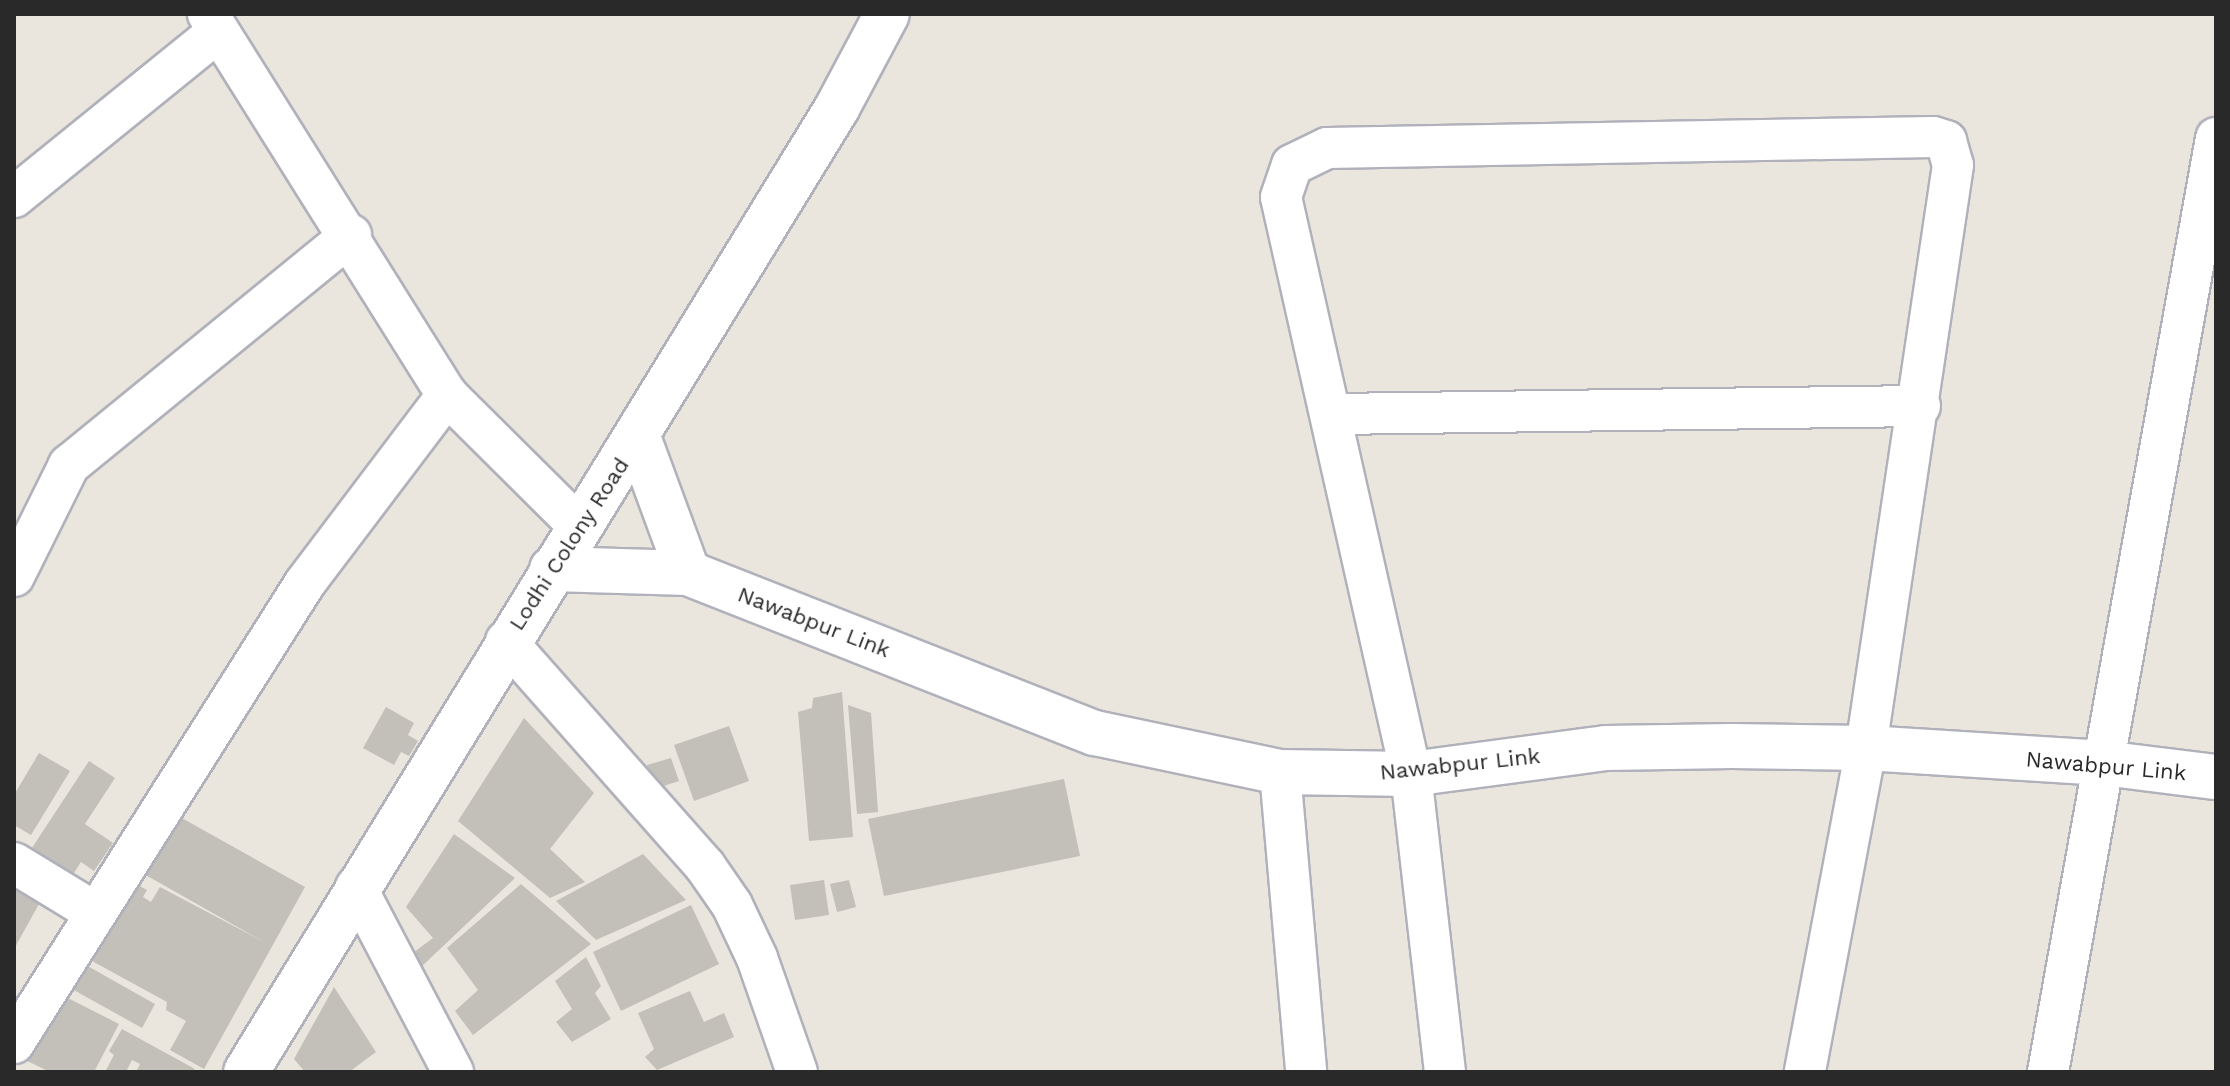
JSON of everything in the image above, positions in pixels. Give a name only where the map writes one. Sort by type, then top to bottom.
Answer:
[{"type":"street","name":"Lodhi Colony Road","points":[[246,1072],[506,641],[578,525],[594,509],[638,437],[837,108],[887,14]]},
{"type":"street","points":[[14,197],[213,23],[351,235],[447,395],[578,525]]},
{"type":"street","points":[[1445,1072],[1411,774],[1333,414],[1281,197],[1292,165],[1309,154],[1327,148],[1902,136],[1946,141],[1953,165],[1920,406],[1866,748],[1805,1072]]},
{"type":"street","points":[[2048,1072],[2216,138]]},
{"type":"street","points":[[14,576],[69,465],[351,235]]},
{"type":"street","points":[[14,1043],[305,583],[447,395]]},
{"type":"street","points":[[1333,414],[1920,406]]},
{"type":"street","points":[[638,437],[688,573]]},
{"type":"street","name":"Nawabpur Link","points":[[552,569],[688,573],[1095,733],[1280,772],[1411,774],[1606,748],[1866,748],[2103,763],[2216,777]]},
{"type":"street","points":[[506,641],[705,866],[757,958],[797,1072]]},
{"type":"street","points":[[1280,772],[1306,1072]]},
{"type":"street","points":[[14,863],[96,913]]},
{"type":"street","points":[[356,887],[453,1072]]},
{"type":"building","points":[[842,692],[853,837],[809,841],[798,712],[812,708],[813,698]]},
{"type":"building","points":[[848,705],[871,713],[878,812],[857,814]]},
{"type":"building","points":[[386,707],[414,723],[408,735],[418,741],[409,756],[401,752],[394,765],[363,748]]},
{"type":"building","points":[[524,718],[594,793],[550,849],[585,882],[550,898],[458,821]]},
{"type":"building","points":[[729,726],[749,781],[694,801],[674,745]]},
{"type":"building","points":[[39,753],[70,771],[31,835],[14,825],[14,795]]},
{"type":"building","points":[[671,758],[679,781],[654,789],[647,765]]},
{"type":"building","points":[[89,761],[115,778],[85,824],[113,843],[94,871],[81,862],[67,884],[26,857]]},
{"type":"building","points":[[1064,779],[1080,856],[884,896],[868,819]]},
{"type":"building","points":[[180,817],[305,887],[204,1069],[170,1050],[186,1021],[166,1010],[167,1002],[81,955],[123,877],[147,890],[143,897],[151,902],[160,887],[264,942],[135,869],[147,848],[159,855]]},
{"type":"building","points":[[454,834],[515,878],[420,968],[410,955],[433,938],[406,907]]},
{"type":"building","points":[[643,854],[686,900],[596,940],[556,901]]},
{"type":"building","points":[[14,878],[44,895],[14,949]]},
{"type":"building","points":[[824,880],[829,915],[795,920],[790,885]]},
{"type":"building","points":[[849,880],[856,907],[837,912],[830,884]]},
{"type":"building","points":[[521,884],[591,944],[473,1035],[455,1011],[478,990],[447,948]]},
{"type":"building","points":[[691,905],[719,964],[621,1011],[593,952]]},
{"type":"building","points":[[586,957],[601,986],[595,993],[611,1019],[572,1042],[556,1022],[572,1009],[555,981]]},
{"type":"building","points":[[77,960],[155,1004],[142,1028],[63,984]]},
{"type":"building","points":[[334,987],[376,1052],[349,1072],[305,1072],[294,1059]]},
{"type":"building","points":[[690,991],[704,1022],[724,1013],[734,1037],[657,1070],[645,1057],[654,1049],[638,1013]]},
{"type":"building","points":[[56,992],[119,1024],[94,1072],[50,1072],[15,1055]]},
{"type":"building","points":[[122,1029],[195,1069],[193,1072],[136,1072],[140,1064],[132,1060],[126,1072],[106,1070],[114,1055],[109,1051]]}]
